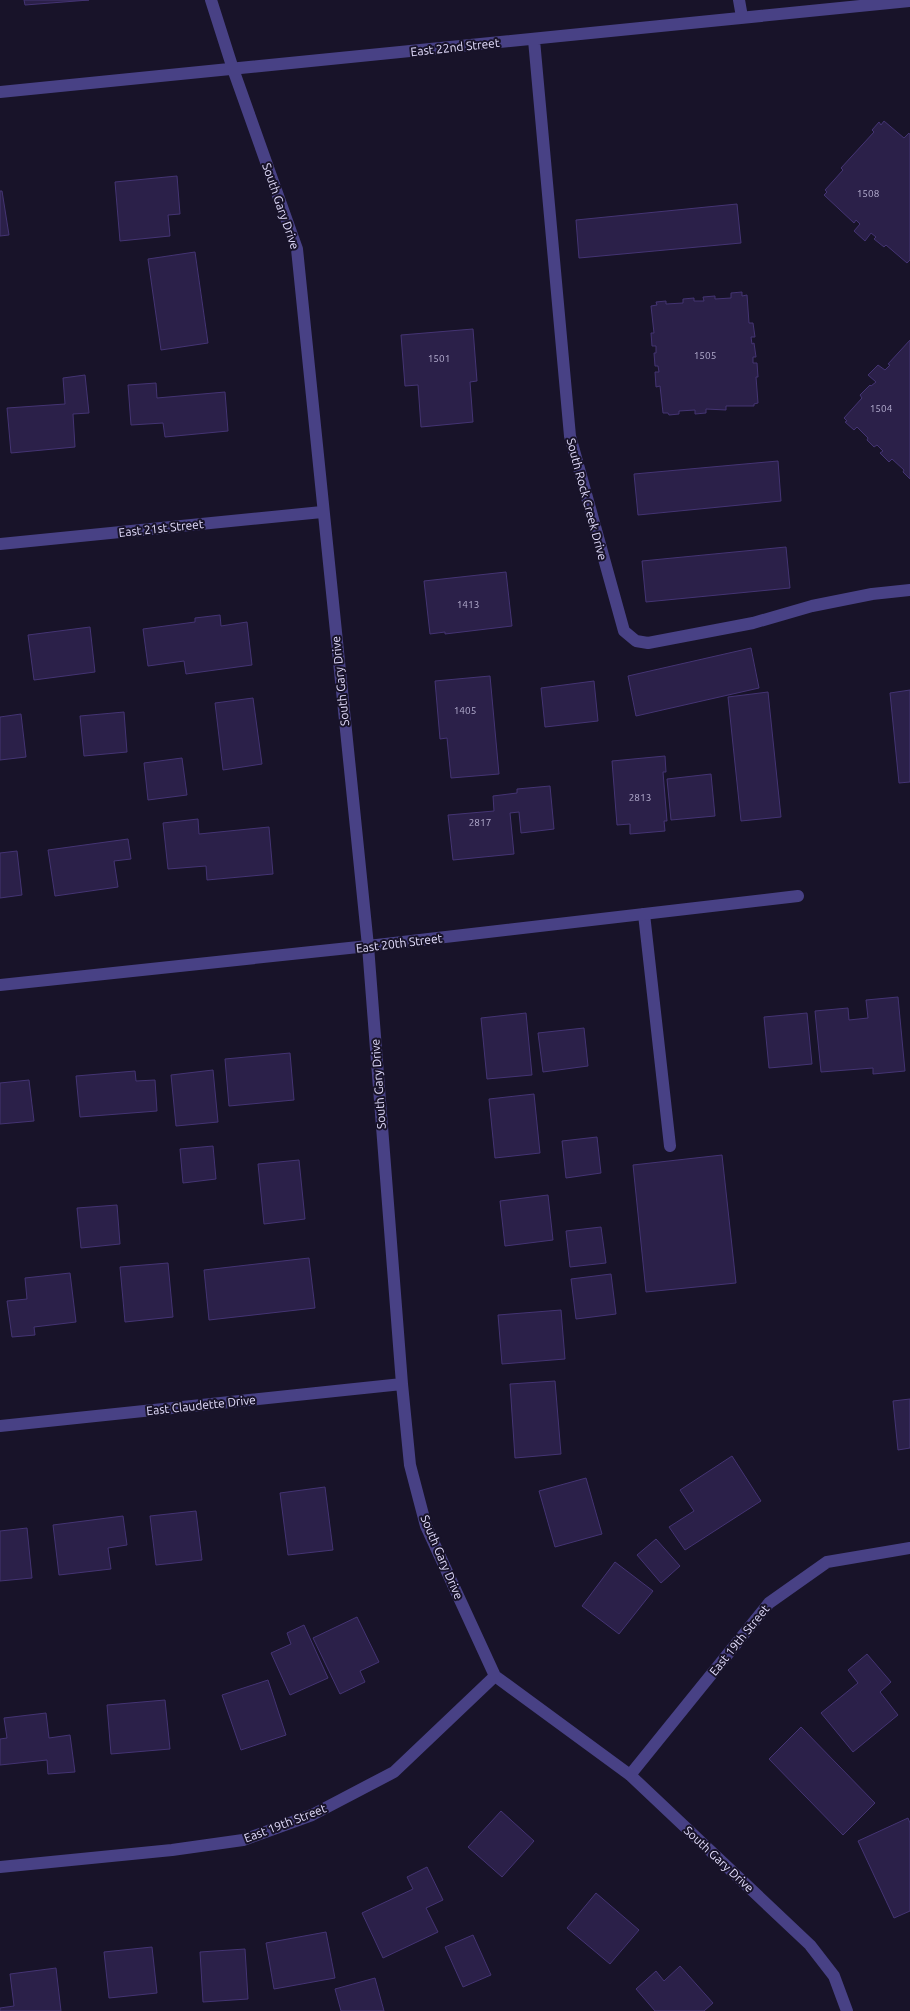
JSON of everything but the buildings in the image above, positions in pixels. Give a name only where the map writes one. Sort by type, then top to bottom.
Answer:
[{"type":"street","name":"South Gary Drive","points":[[211,0],[232,69],[297,249],[322,512],[368,946],[410,1465],[426,1526],[495,1676],[630,1775],[810,1945],[834,1976],[847,2011]]},
{"type":"street","points":[[739,0],[742,17]]},
{"type":"street","name":"East 22nd Street","points":[[0,92],[910,1]]},
{"type":"street","name":"South Rock Creek Drive","points":[[534,40],[570,436],[624,631],[636,641],[648,642],[753,623],[812,606],[872,594],[910,590]]},
{"type":"street","name":"East 21st Street","points":[[0,544],[322,512]]},
{"type":"street","name":"East 20th Street","points":[[0,985],[368,946],[798,896]]},
{"type":"street","points":[[644,914],[670,1146]]},
{"type":"street","name":"East Claudette Drive","points":[[0,1426],[402,1384]]},
{"type":"street","name":"East 19th Street","points":[[630,1775],[769,1603],[827,1562],[910,1548]]},
{"type":"street","name":"East 19th Street","points":[[0,1867],[172,1850],[244,1840],[312,1815],[394,1772],[495,1676]]}]
